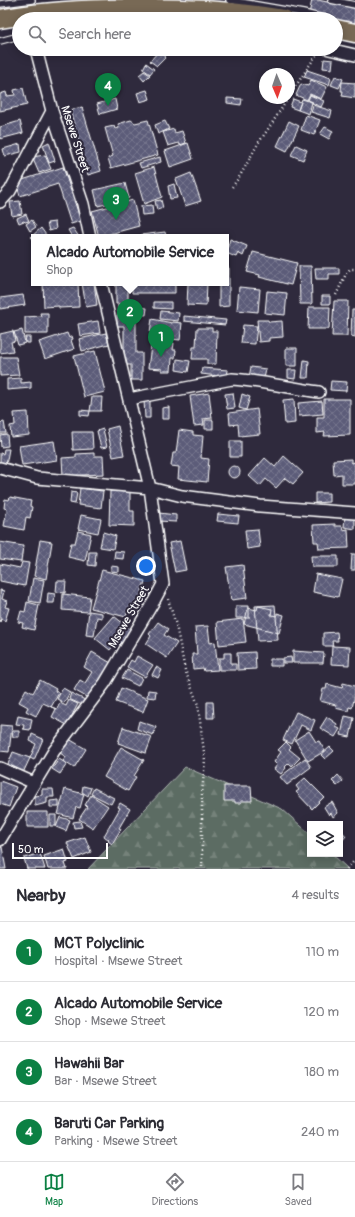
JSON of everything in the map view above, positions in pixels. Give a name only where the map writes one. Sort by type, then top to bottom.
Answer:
[{"type":"highway","points":[[30,11],[137,8],[193,9],[231,12]]},
{"type":"highway","points":[[0,19],[12,16]]},
{"type":"highway","points":[[343,30],[355,33]]},
{"type":"street","points":[[343,52],[355,55]]},
{"type":"street","name":"Msewe Street","points":[[38,56],[52,111],[83,204],[89,234]]},
{"type":"street","points":[[0,202],[10,191],[52,111]]},
{"type":"street","name":"Msewe Street","points":[[0,840],[54,751],[105,683],[163,584],[150,488],[102,286]]},
{"type":"street","points":[[129,400],[232,379],[249,380],[319,392]]},
{"type":"street","points":[[0,468],[37,478],[150,488],[182,496],[260,506],[355,513]]},
{"type":"street","points":[[0,768],[34,783]]},
{"type":"lane","points":[[229,0],[297,12]]},
{"type":"lane","points":[[331,0],[355,5]]},
{"type":"lane","points":[[0,4],[30,11]]},
{"type":"lane","points":[[0,41],[12,38]]},
{"type":"path","points":[[295,86],[315,56]]},
{"type":"path","points":[[232,187],[242,174],[260,141],[284,104]]},
{"type":"path","points":[[336,295],[346,274],[350,269],[355,268]]},
{"type":"path","points":[[163,584],[176,625],[185,670],[198,706],[205,760],[202,794],[202,869]]},
{"type":"path","points":[[348,869],[355,860]]},
{"type":"green space","points":[[185,767],[282,809],[307,831],[307,857],[335,857],[348,869],[88,869]]},
{"type":"building","points":[[312,0],[355,8],[355,24],[343,21],[343,12],[309,12]]},
{"type":"building","points":[[154,56],[166,57],[157,66],[150,61]]},
{"type":"building","points":[[324,59],[333,60],[332,69],[323,68]]},
{"type":"building","points":[[146,63],[154,69],[150,74],[143,69]]},
{"type":"building","points":[[307,70],[331,78],[329,85],[304,77]]},
{"type":"building","points":[[144,71],[150,75],[144,81],[139,75]]},
{"type":"building","points":[[335,76],[343,79],[339,88],[331,85]]},
{"type":"building","points":[[311,80],[327,87],[321,99],[310,94],[307,100],[296,95],[301,84],[308,86]]},
{"type":"building","points":[[342,82],[355,83],[355,98],[342,96]]},
{"type":"building","points":[[23,88],[27,105],[0,111],[0,94],[6,92],[7,96],[15,95],[14,90]]},
{"type":"building","points":[[147,90],[150,99],[140,102],[137,93]]},
{"type":"building","points":[[310,95],[324,101],[321,107],[308,100]]},
{"type":"building","points":[[227,98],[242,99],[241,105],[227,103]]},
{"type":"building","points":[[115,99],[117,109],[100,114],[97,104]]},
{"type":"building","points":[[302,99],[312,102],[309,114],[298,110]]},
{"type":"building","points":[[295,100],[301,102],[298,110],[290,107],[291,104],[295,104]]},
{"type":"building","points":[[313,105],[332,111],[330,118],[311,112]]},
{"type":"building","points":[[82,107],[101,171],[88,175],[70,110]]},
{"type":"building","points":[[306,115],[320,120],[314,135],[301,130]]},
{"type":"building","points":[[131,120],[135,123],[148,120],[158,155],[111,168],[108,158],[113,156],[105,128],[114,126],[115,129],[119,128],[118,124]]},
{"type":"building","points":[[20,121],[23,133],[0,139],[0,127]]},
{"type":"building","points":[[165,121],[169,129],[158,134],[155,125]]},
{"type":"building","points":[[289,121],[299,126],[287,151],[277,146]]},
{"type":"building","points":[[325,127],[333,131],[329,139],[320,134]]},
{"type":"building","points":[[174,129],[175,133],[182,131],[186,143],[168,146],[163,132]]},
{"type":"building","points":[[49,142],[55,161],[49,163],[43,145]]},
{"type":"building","points":[[188,143],[193,159],[170,167],[165,151]]},
{"type":"building","points":[[20,144],[21,152],[5,156],[3,149]]},
{"type":"building","points":[[296,145],[307,150],[303,160],[291,155]]},
{"type":"building","points":[[45,155],[51,169],[39,173],[32,157]]},
{"type":"building","points":[[160,157],[161,162],[141,168],[139,163]]},
{"type":"building","points":[[63,167],[81,221],[71,224],[58,184],[20,196],[16,182]]},
{"type":"building","points":[[154,167],[162,197],[144,204],[135,173]]},
{"type":"building","points":[[191,173],[201,201],[185,206],[176,179]]},
{"type":"building","points":[[125,183],[129,198],[98,206],[94,190]]},
{"type":"building","points":[[174,184],[177,198],[170,199],[168,186]]},
{"type":"building","points":[[133,200],[139,226],[110,234],[98,234],[92,211]]},
{"type":"building","points":[[161,200],[163,208],[157,210],[155,201]]},
{"type":"building","points":[[20,201],[22,214],[12,216],[10,202]]},
{"type":"building","points":[[152,205],[153,214],[142,215],[141,206]]},
{"type":"building","points":[[26,214],[29,221],[19,223],[17,218]]},
{"type":"building","points":[[32,220],[36,227],[30,231],[26,224]]},
{"type":"building","points":[[55,222],[56,229],[49,231],[47,223]]},
{"type":"building","points":[[41,228],[45,234],[34,234]]},
{"type":"building","points":[[73,228],[77,234],[70,234],[68,230]]},
{"type":"building","points":[[165,232],[165,234],[149,234]]},
{"type":"building","points":[[230,239],[247,246],[243,256],[238,253],[236,257],[229,254]]},
{"type":"building","points":[[253,252],[297,263],[291,285],[259,277],[260,275],[247,272]]},
{"type":"building","points":[[299,266],[311,266],[312,304],[300,304]]},
{"type":"building","points":[[315,268],[339,268],[339,274],[329,274],[329,279],[316,279]]},
{"type":"building","points":[[43,286],[78,286],[79,307],[44,307]]},
{"type":"building","points":[[82,286],[94,286],[97,305],[86,307]]},
{"type":"building","points":[[116,286],[128,286],[128,304],[116,304]]},
{"type":"building","points":[[132,286],[175,286],[175,293],[132,293]]},
{"type":"building","points":[[188,286],[207,286],[206,306],[187,305]]},
{"type":"building","points":[[219,286],[229,286],[229,306],[219,307]]},
{"type":"building","points":[[239,287],[260,289],[258,312],[237,310]]},
{"type":"building","points":[[267,291],[287,293],[285,315],[265,313]]},
{"type":"building","points":[[23,295],[25,305],[0,309],[0,298]]},
{"type":"building","points":[[322,296],[330,296],[330,304],[322,304]]},
{"type":"building","points":[[334,301],[348,301],[347,336],[332,336]]},
{"type":"building","points":[[154,302],[171,302],[171,309],[154,308]]},
{"type":"building","points":[[118,305],[147,308],[146,315],[118,312]]},
{"type":"building","points":[[309,307],[330,307],[329,329],[308,329]]},
{"type":"building","points":[[352,310],[355,310],[355,337],[351,336]]},
{"type":"building","points":[[161,311],[179,313],[178,321],[160,319]]},
{"type":"building","points":[[40,313],[48,313],[48,334],[25,334],[25,317],[41,316]]},
{"type":"building","points":[[117,315],[136,315],[136,353],[142,353],[142,380],[131,380],[131,365],[124,365],[124,326],[117,326]]},
{"type":"building","points":[[184,316],[226,320],[225,325],[184,321]]},
{"type":"building","points":[[152,319],[172,323],[182,323],[180,340],[171,339],[172,335],[150,332]]},
{"type":"building","points":[[257,320],[268,320],[269,322],[282,321],[283,337],[269,338],[269,341],[259,342]]},
{"type":"building","points":[[98,321],[100,333],[80,336],[78,324]]},
{"type":"building","points":[[243,325],[257,326],[255,344],[241,343]]},
{"type":"building","points":[[197,328],[212,328],[212,331],[217,331],[216,364],[207,364],[207,359],[192,359],[193,347],[196,347]]},
{"type":"building","points":[[22,330],[25,343],[18,345],[14,332]]},
{"type":"building","points":[[13,331],[15,341],[11,342],[13,351],[0,353],[0,334]]},
{"type":"building","points":[[67,333],[69,338],[72,336],[73,339],[71,340],[74,349],[45,359],[39,342]]},
{"type":"building","points":[[106,333],[109,344],[82,351],[79,339]]},
{"type":"building","points":[[25,337],[30,337],[30,343],[26,343]]},
{"type":"building","points":[[152,339],[169,340],[169,343],[174,343],[173,350],[176,350],[175,358],[172,358],[171,371],[148,368]]},
{"type":"building","points":[[286,348],[297,348],[297,366],[286,366]]},
{"type":"building","points":[[95,351],[105,392],[84,397],[74,356]]},
{"type":"building","points":[[0,357],[16,357],[19,375],[0,376]]},
{"type":"building","points":[[177,359],[190,361],[188,372],[176,370]]},
{"type":"building","points":[[304,360],[309,361],[308,378],[302,378]]},
{"type":"building","points":[[251,367],[266,369],[264,379],[249,377]]},
{"type":"building","points":[[202,368],[228,370],[227,377],[201,374]]},
{"type":"building","points":[[288,370],[296,370],[295,379],[288,378]]},
{"type":"building","points":[[21,378],[21,383],[31,382],[31,388],[7,390],[7,379]]},
{"type":"building","points":[[331,381],[347,382],[346,391],[330,390]]},
{"type":"building","points":[[209,393],[212,418],[203,419],[204,425],[194,426],[190,396]]},
{"type":"building","points":[[233,393],[235,408],[227,409],[225,394]]},
{"type":"building","points":[[242,394],[250,397],[246,410],[239,408]]},
{"type":"building","points":[[92,397],[102,397],[101,411],[90,411]]},
{"type":"building","points":[[294,399],[295,423],[285,424],[283,400]]},
{"type":"building","points":[[324,399],[350,399],[350,435],[324,436],[325,432],[317,433],[317,417],[324,417]]},
{"type":"building","points":[[144,400],[150,400],[150,418],[145,418]]},
{"type":"building","points":[[322,401],[323,414],[299,416],[298,403]]},
{"type":"building","points":[[169,407],[169,419],[162,419],[162,408]]},
{"type":"building","points":[[257,409],[260,434],[239,436],[238,424],[230,425],[229,413]]},
{"type":"building","points":[[80,410],[90,411],[89,416],[80,415]]},
{"type":"building","points":[[28,412],[29,435],[11,437],[10,426],[15,425],[14,413]]},
{"type":"building","points":[[205,420],[213,420],[213,429],[205,429]]},
{"type":"building","points":[[4,422],[6,433],[0,433],[0,423]]},
{"type":"building","points":[[118,426],[124,455],[113,457],[107,429]]},
{"type":"building","points":[[103,429],[107,447],[101,448],[97,431]]},
{"type":"building","points":[[179,430],[193,432],[193,435],[203,436],[201,458],[209,459],[207,482],[178,479],[179,467],[171,466],[173,453],[176,453]]},
{"type":"building","points":[[72,432],[92,432],[93,449],[73,450]]},
{"type":"building","points":[[7,434],[8,446],[1,447],[0,435]]},
{"type":"building","points":[[54,441],[57,460],[22,465],[19,446]]},
{"type":"building","points":[[230,441],[241,441],[241,457],[230,457]]},
{"type":"building","points":[[4,449],[9,449],[6,465],[0,464],[0,453],[3,454]]},
{"type":"building","points":[[94,453],[94,456],[103,456],[104,474],[63,476],[62,458],[76,457],[76,454]]},
{"type":"building","points":[[284,456],[303,473],[293,484],[285,478],[276,488],[266,479],[260,486],[249,476],[265,458],[275,467]]},
{"type":"building","points":[[351,459],[351,463],[355,462],[355,484],[342,484],[342,474],[334,475],[333,460]]},
{"type":"building","points":[[236,466],[239,467],[239,477],[232,478],[229,477],[228,470],[229,467]]},
{"type":"building","points":[[80,488],[103,491],[101,508],[78,505]]},
{"type":"building","points":[[110,491],[130,492],[130,511],[134,511],[134,526],[109,525]]},
{"type":"building","points":[[71,492],[77,493],[75,504],[70,503]]},
{"type":"building","points":[[315,493],[329,493],[329,502],[315,503]]},
{"type":"building","points":[[10,497],[31,501],[30,506],[32,507],[30,518],[26,517],[24,530],[4,526],[7,509],[4,508],[5,499],[9,500]]},
{"type":"building","points":[[159,513],[176,515],[176,522],[158,521]]},
{"type":"building","points":[[218,514],[239,516],[238,523],[217,521]]},
{"type":"building","points":[[81,515],[101,519],[98,533],[78,529]]},
{"type":"building","points":[[345,516],[355,517],[355,529],[344,527]]},
{"type":"building","points":[[335,524],[335,526],[342,526],[343,530],[348,529],[349,548],[319,549],[318,542],[314,542],[313,525]]},
{"type":"building","points":[[258,529],[260,547],[247,549],[245,530]]},
{"type":"building","points":[[78,531],[91,534],[85,561],[68,557],[71,543],[75,543]]},
{"type":"building","points":[[103,532],[116,536],[113,549],[100,547]]},
{"type":"building","points":[[40,540],[52,542],[46,579],[34,576]]},
{"type":"building","points":[[180,541],[186,570],[175,572],[169,543]]},
{"type":"building","points":[[0,542],[23,546],[21,562],[0,559]]},
{"type":"building","points":[[115,551],[124,552],[123,559],[114,558]]},
{"type":"building","points":[[89,552],[96,552],[95,566],[88,565]]},
{"type":"building","points":[[352,554],[355,554],[355,570],[351,570]]},
{"type":"building","points":[[311,556],[338,556],[338,567],[312,567]]},
{"type":"building","points":[[22,562],[29,563],[25,586],[0,581],[0,564],[20,568]]},
{"type":"building","points":[[243,565],[247,598],[231,600],[226,567]]},
{"type":"building","points":[[111,566],[119,567],[119,572],[111,571]]},
{"type":"building","points":[[102,570],[145,581],[137,609],[129,607],[126,617],[91,608]]},
{"type":"building","points":[[316,574],[342,579],[338,597],[313,592]]},
{"type":"building","points":[[33,578],[44,580],[40,603],[29,601]]},
{"type":"building","points":[[57,581],[66,581],[65,593],[56,592]]},
{"type":"building","points":[[0,590],[4,591],[2,599],[7,601],[5,607],[9,608],[5,621],[1,619],[0,622]]},
{"type":"building","points":[[48,593],[55,594],[54,603],[47,603]]},
{"type":"building","points":[[63,594],[90,597],[88,612],[62,610]]},
{"type":"building","points":[[27,602],[39,605],[34,630],[22,627],[23,623],[18,622],[21,611],[25,612]]},
{"type":"building","points":[[275,605],[278,640],[258,641],[255,606]]},
{"type":"building","points":[[236,606],[249,606],[249,618],[236,618]]},
{"type":"building","points":[[258,606],[272,609],[271,615],[277,616],[277,613],[284,615],[279,633],[244,624],[248,608],[257,610]]},
{"type":"building","points":[[89,611],[102,613],[102,618],[97,617],[94,636],[86,635]]},
{"type":"building","points":[[114,616],[131,630],[120,645],[116,642],[110,650],[95,638]]},
{"type":"building","points":[[243,619],[246,642],[219,645],[217,622]]},
{"type":"building","points":[[158,622],[168,629],[164,635],[177,643],[167,658],[146,644],[151,636],[149,634]]},
{"type":"building","points":[[208,626],[210,643],[215,642],[218,670],[204,671],[203,668],[193,669],[192,654],[197,654],[195,627]]},
{"type":"building","points":[[337,632],[338,641],[332,641],[333,646],[323,646],[323,633]]},
{"type":"building","points":[[332,646],[350,647],[349,665],[331,664]]},
{"type":"building","points":[[293,651],[324,653],[323,663],[293,663]]},
{"type":"building","points":[[92,652],[111,663],[88,698],[74,690],[80,680],[85,683],[92,672],[84,667]]},
{"type":"building","points":[[255,652],[256,669],[238,670],[237,653]]},
{"type":"building","points":[[224,653],[231,653],[231,664],[236,664],[236,670],[219,670],[219,658],[224,658]]},
{"type":"building","points":[[137,656],[153,665],[145,677],[127,667],[131,660],[134,662]]},
{"type":"building","points":[[291,657],[292,663],[283,663],[283,658]]},
{"type":"building","points":[[270,659],[282,659],[282,666],[270,666]]},
{"type":"building","points":[[156,667],[162,670],[158,678],[152,675]]},
{"type":"building","points":[[127,670],[142,678],[138,686],[122,678]]},
{"type":"building","points":[[40,680],[56,689],[55,691],[59,693],[51,707],[43,703],[36,716],[26,711],[28,707],[19,702],[26,689],[33,693]]},
{"type":"building","points":[[343,683],[355,686],[355,695],[352,708],[349,707],[348,711],[335,708],[336,705],[320,701],[323,689],[326,689],[327,684],[342,688]]},
{"type":"building","points":[[63,688],[70,692],[64,703],[57,699]]},
{"type":"building","points":[[121,688],[148,699],[143,712],[116,702]]},
{"type":"building","points":[[148,690],[156,691],[155,698],[147,697]]},
{"type":"building","points":[[71,693],[85,700],[82,705],[69,699]]},
{"type":"building","points":[[69,700],[78,704],[67,725],[52,717],[56,709],[53,708],[57,709],[60,703],[66,706]]},
{"type":"building","points":[[207,702],[213,702],[214,718],[207,718]]},
{"type":"building","points":[[296,712],[315,720],[311,730],[301,725],[292,744],[283,740]]},
{"type":"building","points":[[18,716],[32,719],[30,730],[23,729],[24,725],[16,724]]},
{"type":"building","points":[[345,716],[354,718],[350,737],[341,735]]},
{"type":"building","points":[[327,717],[337,724],[336,727],[340,729],[335,737],[320,728]]},
{"type":"building","points":[[139,721],[156,727],[153,735],[137,729]]},
{"type":"building","points":[[0,725],[12,726],[9,752],[0,751]]},
{"type":"building","points":[[123,727],[152,737],[146,753],[118,743]]},
{"type":"building","points":[[12,731],[19,731],[19,737],[13,737]]},
{"type":"building","points":[[309,731],[316,742],[319,741],[325,751],[308,761],[295,740]]},
{"type":"building","points":[[32,734],[43,739],[34,760],[30,758],[36,744],[30,741]]},
{"type":"building","points":[[69,739],[86,749],[74,768],[63,761],[66,757],[60,753]]},
{"type":"building","points":[[286,742],[291,747],[289,749],[300,758],[292,766],[289,763],[281,774],[274,769],[277,765],[274,762],[281,752],[278,750]]},
{"type":"building","points":[[121,747],[144,760],[134,776],[136,777],[128,791],[104,777]]},
{"type":"building","points":[[330,747],[334,751],[325,759],[321,755]]},
{"type":"building","points":[[13,752],[30,758],[22,775],[6,769]]},
{"type":"building","points":[[305,758],[311,767],[287,785],[280,777]]},
{"type":"building","points":[[59,759],[67,764],[60,774],[52,769]]},
{"type":"building","points":[[338,775],[343,781],[337,786],[332,781]]},
{"type":"building","points":[[305,778],[324,797],[312,809],[296,792],[299,790],[296,786]]},
{"type":"building","points":[[0,781],[16,787],[9,807],[0,804]]},
{"type":"building","points":[[83,786],[91,788],[88,796],[82,792]]},
{"type":"building","points":[[224,786],[251,786],[252,801],[241,801],[241,803],[235,803],[235,801],[224,801]]},
{"type":"building","points":[[94,788],[114,798],[111,804],[91,794]]},
{"type":"building","points":[[42,789],[53,789],[54,797],[47,797],[47,803],[35,806],[35,796],[42,795]]},
{"type":"building","points":[[65,789],[84,794],[80,808],[76,807],[73,818],[58,814]]},
{"type":"building","points":[[91,795],[108,806],[93,828],[79,819],[87,807],[85,805]]},
{"type":"building","points":[[59,800],[59,807],[50,807],[50,801]]},
{"type":"building","points":[[332,802],[338,813],[333,817],[331,813],[329,815],[324,807]]},
{"type":"building","points":[[120,803],[130,809],[112,844],[104,836],[120,808],[118,807]]},
{"type":"building","points":[[27,812],[48,812],[48,827],[27,827]]},
{"type":"building","points":[[50,815],[56,815],[56,826],[50,826]]},
{"type":"building","points":[[60,817],[70,820],[66,831],[56,827]]},
{"type":"building","points":[[80,821],[82,827],[74,828],[73,822]]},
{"type":"building","points":[[343,832],[346,836],[343,840]]},
{"type":"building","points":[[85,837],[91,852],[74,859],[67,843]]},
{"type":"building","points":[[2,847],[6,869],[0,869],[0,848]]},
{"type":"building","points":[[64,849],[68,862],[65,863],[67,869],[48,869],[44,856]]},
{"type":"building","points":[[40,853],[45,869],[27,869],[24,858]]},
{"type":"place","name":"Baruti Car Parking","points":[[108,106]]},
{"type":"place","name":"Hawahii Bar","points":[[116,220]]},
{"type":"place","name":"Alcado Automobile Service","points":[[130,332]]},
{"type":"place","name":"MCT Polyclinic","points":[[161,357]]}]
